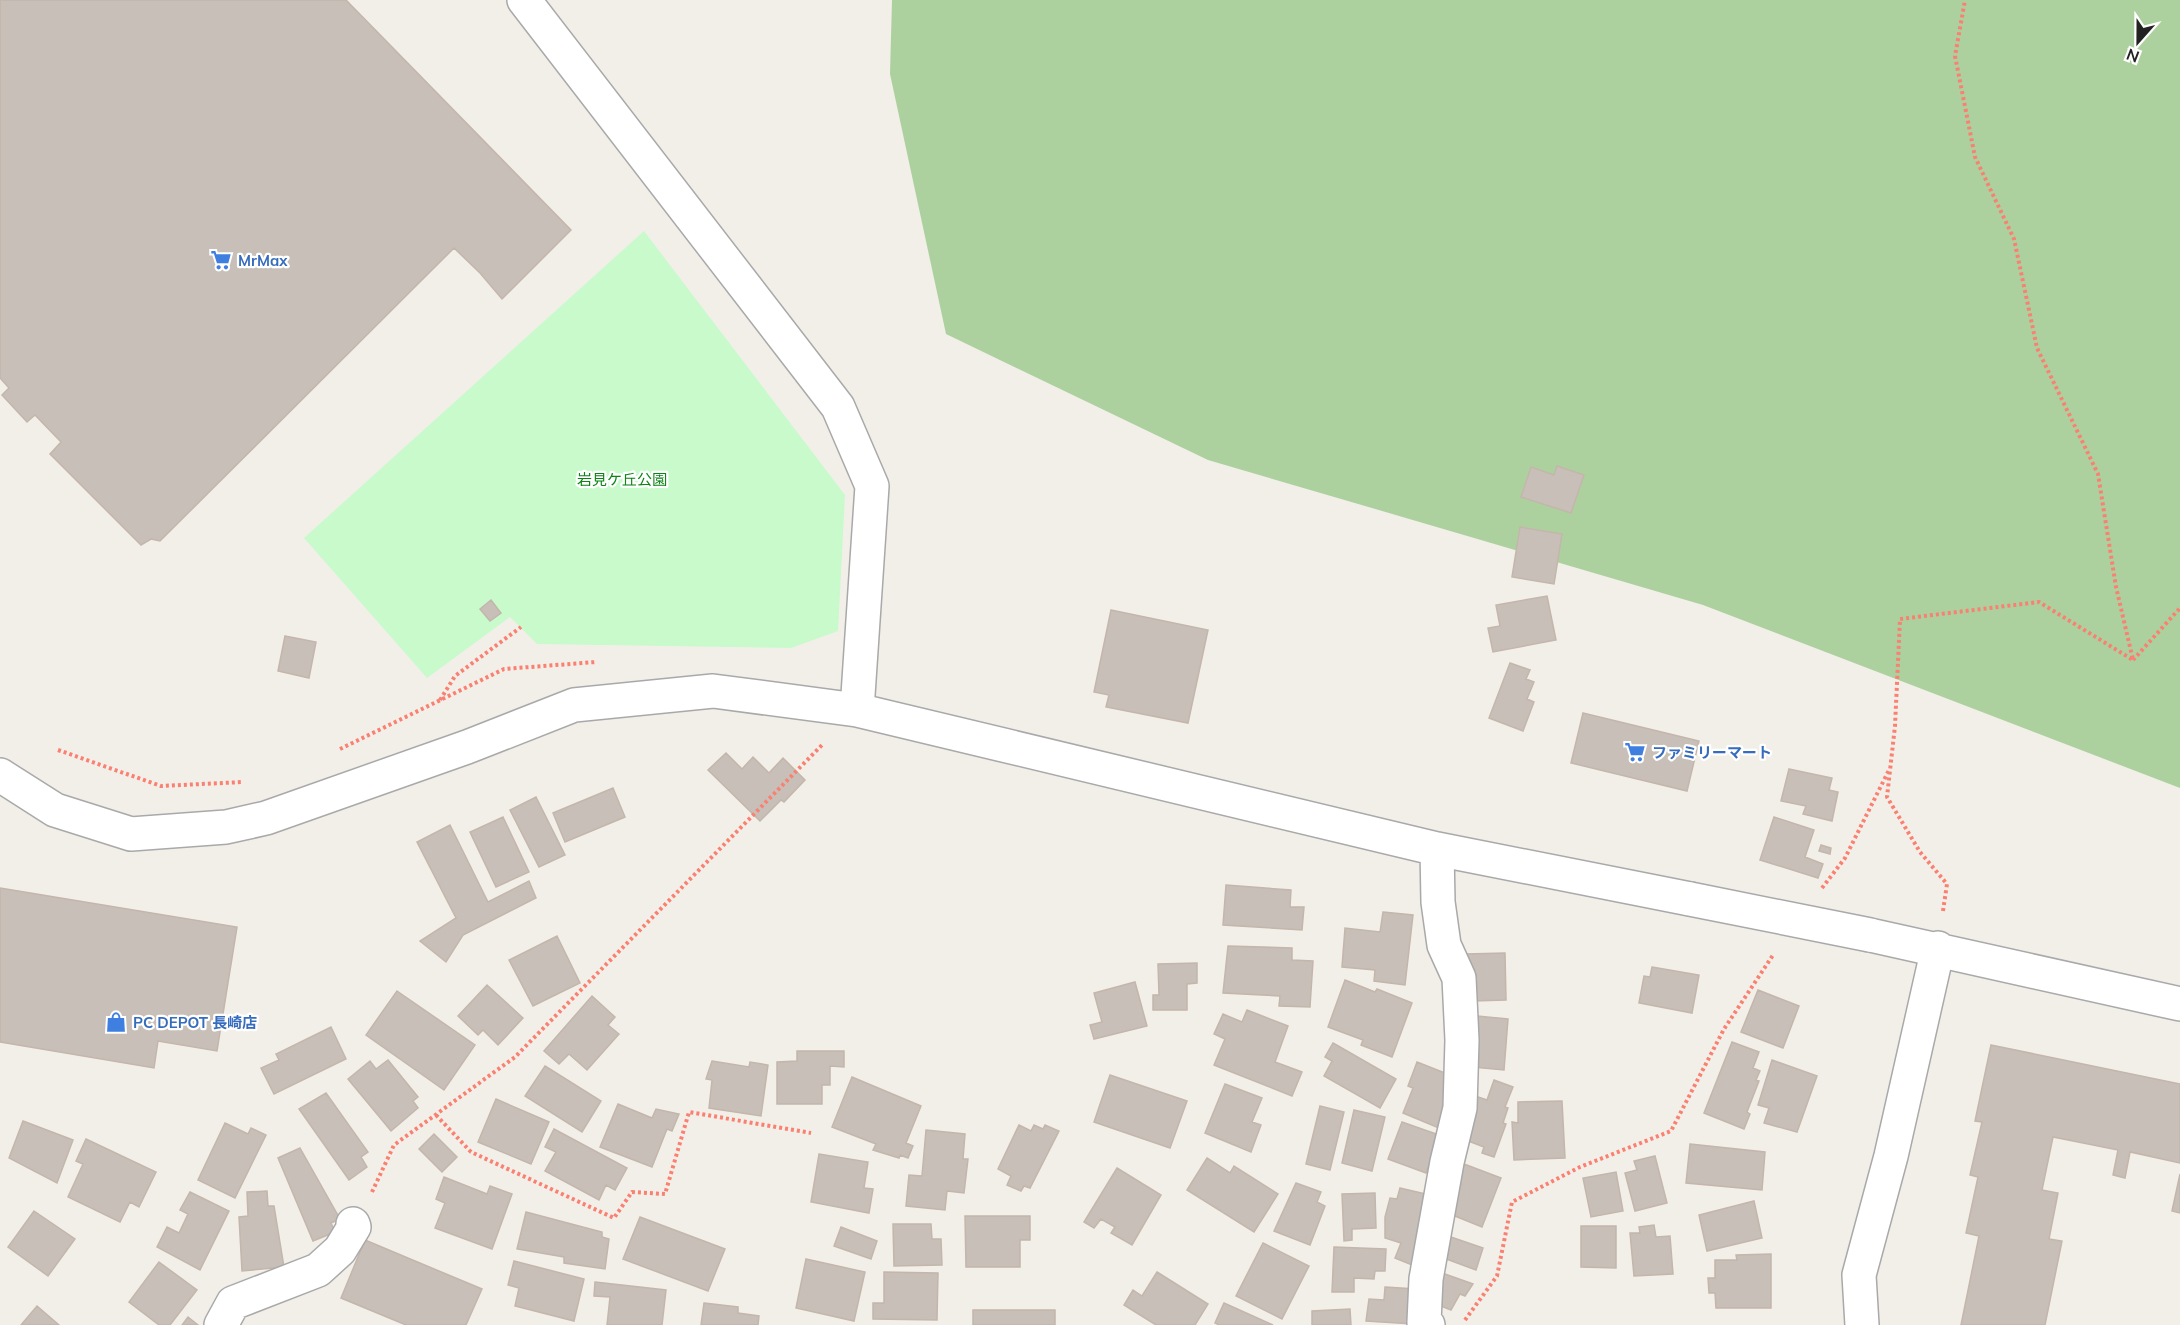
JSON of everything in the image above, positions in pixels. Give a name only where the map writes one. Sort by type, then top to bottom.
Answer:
[{"type":"street","points":[[524,0],[838,407],[872,486],[856,710]]},
{"type":"street","points":[[0,775],[55,810],[131,834],[226,827],[266,818],[467,747],[574,705],[713,691],[856,710],[1437,849],[1938,948],[2180,1004]]},
{"type":"street","points":[[1428,1325],[1424,1322],[1426,1279],[1447,1162],[1460,1108],[1462,1040],[1458,978],[1444,945],[1438,902],[1437,849]]},
{"type":"street","points":[[1862,1325],[1859,1275],[1891,1156],[1938,948]]},
{"type":"street","points":[[220,1325],[233,1303],[318,1270],[340,1250],[354,1227],[353,1224]]},
{"type":"path","points":[[1965,0],[1955,56],[1975,157],[2014,239],[2037,348],[2098,474],[2116,587],[2133,660]]},
{"type":"path","points":[[1938,948],[1947,884],[1920,852],[1887,797],[1895,726],[1900,619],[2039,602],[2133,660]]},
{"type":"path","points":[[2133,660],[2180,608]]},
{"type":"path","points":[[439,701],[455,676],[521,627]]},
{"type":"path","points":[[353,1224],[369,1198],[394,1145],[515,1057],[856,710]]},
{"type":"path","points":[[1817,895],[1845,858],[1890,767]]},
{"type":"path","points":[[1460,1325],[1497,1276],[1512,1202],[1580,1167],[1671,1131],[1724,1029],[1776,950]]},
{"type":"path","points":[[436,1115],[471,1152],[614,1218],[632,1192],[665,1194],[689,1112],[811,1133]]},
{"type":"green space","points":[[892,0],[2180,0],[2180,788],[1703,605],[1208,460],[946,334],[890,74]]},
{"type":"green space","name":"岩見ケ丘公園","points":[[644,231],[845,495],[838,631],[791,648],[537,644],[510,617],[427,678],[304,538]]},
{"type":"building","name":"MrMax","points":[[0,0],[346,0],[571,230],[502,299],[454,248],[160,541],[151,539],[141,545],[50,454],[61,442],[35,415],[27,422],[2,395],[9,388],[0,378]]},
{"type":"building","points":[[1557,466],[1584,475],[1571,513],[1521,497],[1531,467],[1554,475]]},
{"type":"building","points":[[1520,527],[1562,534],[1554,584],[1512,577]]},
{"type":"building","points":[[1547,596],[1556,640],[1493,652],[1488,628],[1500,626],[1496,605]]},
{"type":"building","points":[[491,600],[501,613],[490,621],[480,609]]},
{"type":"building","points":[[1111,610],[1208,630],[1188,723],[1106,707],[1109,695],[1094,692]]},
{"type":"building","points":[[285,636],[316,642],[309,678],[278,671]]},
{"type":"building","points":[[1510,663],[1530,670],[1526,679],[1534,682],[1527,699],[1534,702],[1523,731],[1489,718]]},
{"type":"building","name":"ファミリーマート","points":[[1583,713],[1699,741],[1687,791],[1571,763]]},
{"type":"building","points":[[726,753],[742,769],[753,757],[769,773],[783,758],[805,780],[784,802],[781,800],[760,821],[708,770]]},
{"type":"building","points":[[1789,769],[1832,778],[1829,790],[1838,792],[1832,821],[1803,814],[1806,806],[1781,801]]},
{"type":"building","points":[[613,788],[625,817],[565,842],[553,813]]},
{"type":"building","points":[[536,797],[565,855],[539,867],[510,810]]},
{"type":"building","points":[[503,817],[529,872],[496,887],[470,832]]},
{"type":"building","points":[[1774,817],[1814,830],[1805,857],[1823,864],[1818,878],[1760,860]]},
{"type":"building","points":[[450,825],[488,902],[529,881],[536,898],[463,935],[446,962],[420,941],[456,918],[417,842]]},
{"type":"building","points":[[1821,845],[1831,848],[1830,854],[1819,851]]},
{"type":"building","points":[[1226,885],[1291,890],[1290,907],[1304,907],[1302,930],[1223,925]]},
{"type":"building","points":[[0,888],[237,927],[217,1051],[158,1041],[154,1068],[0,1042]]},
{"type":"building","points":[[1383,912],[1413,915],[1405,985],[1374,981],[1375,970],[1342,967],[1345,928],[1380,932]]},
{"type":"building","points":[[557,936],[580,983],[533,1006],[509,960]]},
{"type":"building","points":[[1228,946],[1292,948],[1292,960],[1313,961],[1310,1007],[1279,1006],[1280,996],[1223,993]]},
{"type":"building","points":[[1505,953],[1506,1000],[1473,1001],[1465,954]]},
{"type":"building","points":[[1197,963],[1197,983],[1187,984],[1187,1010],[1153,1010],[1153,995],[1159,995],[1158,964]]},
{"type":"building","points":[[1652,967],[1699,975],[1692,1013],[1639,1003],[1644,976],[1650,977]]},
{"type":"building","points":[[1345,980],[1375,992],[1377,989],[1412,1003],[1392,1057],[1361,1045],[1363,1040],[1328,1027]]},
{"type":"building","points":[[1135,982],[1147,1026],[1094,1039],[1090,1025],[1102,1022],[1094,993]]},
{"type":"building","points":[[487,985],[523,1018],[498,1045],[483,1030],[478,1035],[458,1016]]},
{"type":"building","points":[[1758,990],[1799,1006],[1783,1048],[1741,1032]]},
{"type":"building","points":[[397,991],[475,1045],[444,1090],[366,1035]]},
{"type":"building","points":[[592,996],[615,1017],[608,1025],[619,1034],[587,1070],[569,1054],[559,1064],[544,1051]]},
{"type":"building","points":[[1247,1010],[1288,1026],[1275,1062],[1302,1072],[1292,1096],[1214,1065],[1225,1039],[1214,1034],[1223,1014],[1242,1022]]},
{"type":"building","points":[[1477,1016],[1508,1019],[1504,1070],[1473,1067]]},
{"type":"building","points":[[331,1027],[346,1059],[274,1094],[261,1068],[279,1060],[276,1054]]},
{"type":"building","points":[[1732,1042],[1759,1052],[1753,1068],[1760,1071],[1756,1080],[1759,1081],[1747,1112],[1750,1114],[1744,1129],[1704,1113]]},
{"type":"building","points":[[1333,1043],[1396,1079],[1380,1108],[1324,1076],[1332,1061],[1325,1057]]},
{"type":"building","points":[[1991,1045],[2180,1084],[2180,1163],[2130,1152],[2125,1178],[2113,1175],[2118,1150],[2053,1137],[2042,1190],[2058,1193],[2049,1239],[2062,1241],[2045,1325],[1961,1325],[1979,1236],[1966,1233],[1978,1177],[1970,1175],[1982,1122],[1975,1121]]},
{"type":"building","points":[[797,1051],[844,1051],[844,1067],[830,1066],[830,1085],[822,1085],[822,1104],[777,1104],[777,1062],[797,1061]]},
{"type":"building","points":[[388,1060],[418,1097],[413,1101],[418,1108],[391,1131],[348,1079],[370,1061],[376,1069]]},
{"type":"building","points":[[1772,1060],[1817,1076],[1797,1132],[1764,1123],[1769,1108],[1758,1105]]},
{"type":"building","points":[[712,1061],[749,1067],[750,1062],[768,1065],[761,1116],[709,1108],[712,1080],[706,1079]]},
{"type":"building","points":[[1417,1062],[1450,1075],[1439,1128],[1403,1113],[1413,1088],[1408,1086]]},
{"type":"building","points":[[545,1066],[601,1101],[582,1132],[525,1096]]},
{"type":"building","points":[[1110,1075],[1187,1101],[1170,1148],[1094,1122]]},
{"type":"building","points":[[852,1077],[921,1106],[906,1143],[913,1146],[908,1158],[900,1155],[899,1158],[873,1150],[876,1144],[832,1127]]},
{"type":"building","points":[[1494,1080],[1513,1087],[1505,1107],[1508,1108],[1503,1123],[1506,1124],[1494,1157],[1482,1153],[1484,1147],[1463,1139],[1478,1097],[1487,1100]]},
{"type":"building","points":[[1225,1084],[1262,1098],[1252,1122],[1261,1125],[1251,1152],[1205,1133]]},
{"type":"building","points":[[326,1093],[368,1152],[361,1157],[367,1167],[349,1180],[299,1109]]},
{"type":"building","points":[[496,1099],[549,1122],[531,1164],[478,1142]]},
{"type":"building","points":[[1562,1101],[1565,1158],[1514,1160],[1512,1122],[1518,1123],[1518,1102]]},
{"type":"building","points":[[618,1104],[652,1118],[656,1109],[679,1114],[672,1131],[667,1129],[652,1167],[600,1147]]},
{"type":"building","points":[[1320,1106],[1344,1112],[1330,1170],[1306,1164]]},
{"type":"building","points":[[1354,1110],[1385,1117],[1372,1171],[1342,1163]]},
{"type":"building","points":[[23,1121],[73,1140],[57,1183],[9,1158]]},
{"type":"building","points":[[1402,1122],[1439,1135],[1426,1173],[1388,1159]]},
{"type":"building","points":[[225,1123],[248,1134],[251,1128],[266,1135],[235,1198],[198,1180]]},
{"type":"building","points":[[1019,1125],[1031,1131],[1034,1125],[1043,1129],[1045,1125],[1059,1131],[1030,1188],[1024,1186],[1021,1191],[1007,1185],[1011,1176],[998,1169]]},
{"type":"building","points":[[554,1129],[627,1168],[615,1190],[606,1185],[599,1200],[545,1171],[556,1152],[545,1147]]},
{"type":"building","points":[[926,1130],[965,1134],[963,1159],[968,1159],[964,1193],[947,1191],[945,1210],[906,1206],[909,1175],[922,1176]]},
{"type":"building","points":[[434,1134],[457,1157],[442,1172],[419,1149]]},
{"type":"building","points":[[86,1139],[156,1172],[139,1207],[130,1202],[120,1222],[68,1197],[83,1164],[76,1161]]},
{"type":"building","points":[[1690,1144],[1765,1152],[1762,1190],[1686,1183]]},
{"type":"building","points":[[300,1148],[340,1219],[331,1223],[335,1232],[313,1241],[278,1158]]},
{"type":"building","points":[[819,1154],[868,1162],[864,1188],[873,1189],[869,1213],[811,1202]]},
{"type":"building","points":[[1655,1156],[1667,1203],[1635,1211],[1625,1173],[1637,1170],[1634,1161]]},
{"type":"building","points":[[1207,1158],[1230,1173],[1234,1166],[1278,1194],[1254,1232],[1187,1190]]},
{"type":"building","points":[[1464,1164],[1501,1178],[1482,1227],[1450,1214],[1461,1184],[1457,1182]]},
{"type":"building","points":[[1117,1168],[1161,1195],[1132,1245],[1111,1233],[1115,1227],[1101,1219],[1094,1228],[1084,1222]]},
{"type":"building","points":[[1616,1172],[1623,1211],[1591,1217],[1583,1178]]},
{"type":"building","points":[[2180,1174],[2180,1213],[2172,1211]]},
{"type":"building","points":[[444,1177],[487,1194],[490,1186],[512,1194],[492,1249],[435,1228],[445,1203],[436,1199]]},
{"type":"building","points":[[1296,1183],[1321,1192],[1317,1202],[1325,1206],[1310,1245],[1274,1231]]},
{"type":"building","points":[[1400,1188],[1426,1194],[1417,1267],[1395,1258],[1401,1243],[1385,1238],[1385,1217],[1390,1198],[1397,1199]]},
{"type":"building","points":[[267,1191],[268,1206],[274,1206],[284,1267],[242,1271],[239,1217],[248,1216],[247,1192]]},
{"type":"building","points":[[190,1192],[229,1211],[200,1270],[157,1247],[167,1227],[179,1233],[188,1214],[180,1210]]},
{"type":"building","points":[[1375,1193],[1376,1228],[1352,1229],[1352,1240],[1344,1241],[1342,1194]]},
{"type":"building","points":[[1754,1201],[1762,1238],[1707,1251],[1699,1215]]},
{"type":"building","points":[[34,1211],[75,1239],[48,1276],[8,1247]]},
{"type":"building","points":[[526,1212],[602,1232],[602,1237],[609,1239],[605,1269],[564,1263],[564,1257],[517,1249]]},
{"type":"building","points":[[965,1216],[1030,1216],[1030,1240],[1020,1240],[1020,1267],[966,1267]]},
{"type":"building","points":[[640,1217],[725,1249],[708,1291],[623,1259]]},
{"type":"building","points":[[893,1224],[931,1224],[932,1239],[941,1239],[942,1265],[894,1266]]},
{"type":"building","points":[[1654,1225],[1656,1237],[1670,1236],[1673,1274],[1634,1276],[1630,1233],[1640,1233],[1639,1227]]},
{"type":"building","points":[[1581,1226],[1616,1226],[1616,1268],[1581,1267]]},
{"type":"building","points":[[841,1227],[877,1241],[871,1259],[834,1246]]},
{"type":"building","points":[[1448,1236],[1483,1248],[1476,1270],[1441,1257]]},
{"type":"building","points":[[365,1240],[482,1289],[466,1325],[406,1325],[341,1298]]},
{"type":"building","points":[[1263,1243],[1309,1266],[1282,1319],[1236,1296]]},
{"type":"building","points":[[1334,1247],[1386,1249],[1385,1271],[1375,1271],[1374,1279],[1354,1278],[1354,1292],[1332,1292]]},
{"type":"building","points":[[1771,1254],[1771,1308],[1716,1308],[1715,1293],[1709,1293],[1708,1278],[1715,1278],[1715,1260],[1737,1260],[1736,1255]]},
{"type":"building","points":[[806,1259],[865,1272],[854,1321],[796,1308]]},
{"type":"building","points":[[514,1261],[584,1279],[574,1321],[515,1306],[519,1288],[508,1285]]},
{"type":"building","points":[[159,1262],[197,1290],[170,1325],[159,1325],[129,1302]]},
{"type":"building","points":[[884,1272],[938,1273],[937,1320],[873,1319],[873,1303],[884,1303]]},
{"type":"building","points":[[1157,1272],[1208,1304],[1195,1325],[1156,1325],[1124,1305],[1133,1290],[1142,1296]]},
{"type":"building","points":[[1442,1273],[1473,1284],[1465,1296],[1460,1294],[1451,1310],[1436,1304]]},
{"type":"building","points":[[595,1282],[666,1290],[662,1325],[607,1325],[610,1297],[594,1296]]},
{"type":"building","points":[[1385,1287],[1416,1289],[1413,1324],[1366,1321],[1369,1299],[1384,1300]]},
{"type":"building","points":[[704,1303],[738,1307],[738,1313],[759,1316],[758,1325],[701,1325]]},
{"type":"building","points":[[1224,1303],[1273,1325],[1219,1325],[1215,1323]]},
{"type":"building","points":[[37,1306],[59,1325],[21,1325]]},
{"type":"building","points":[[1350,1309],[1351,1325],[1312,1325],[1312,1311]]},
{"type":"building","points":[[973,1310],[1055,1310],[1055,1325],[973,1325]]},
{"type":"building","points":[[188,1317],[198,1325],[182,1325]]},
{"type":"place","name":"MrMax","points":[[221,260]]},
{"type":"place","name":"ファミリーマート","points":[[1635,752]]},
{"type":"place","name":"PC DEPOT 長崎店","points":[[116,1022]]}]
